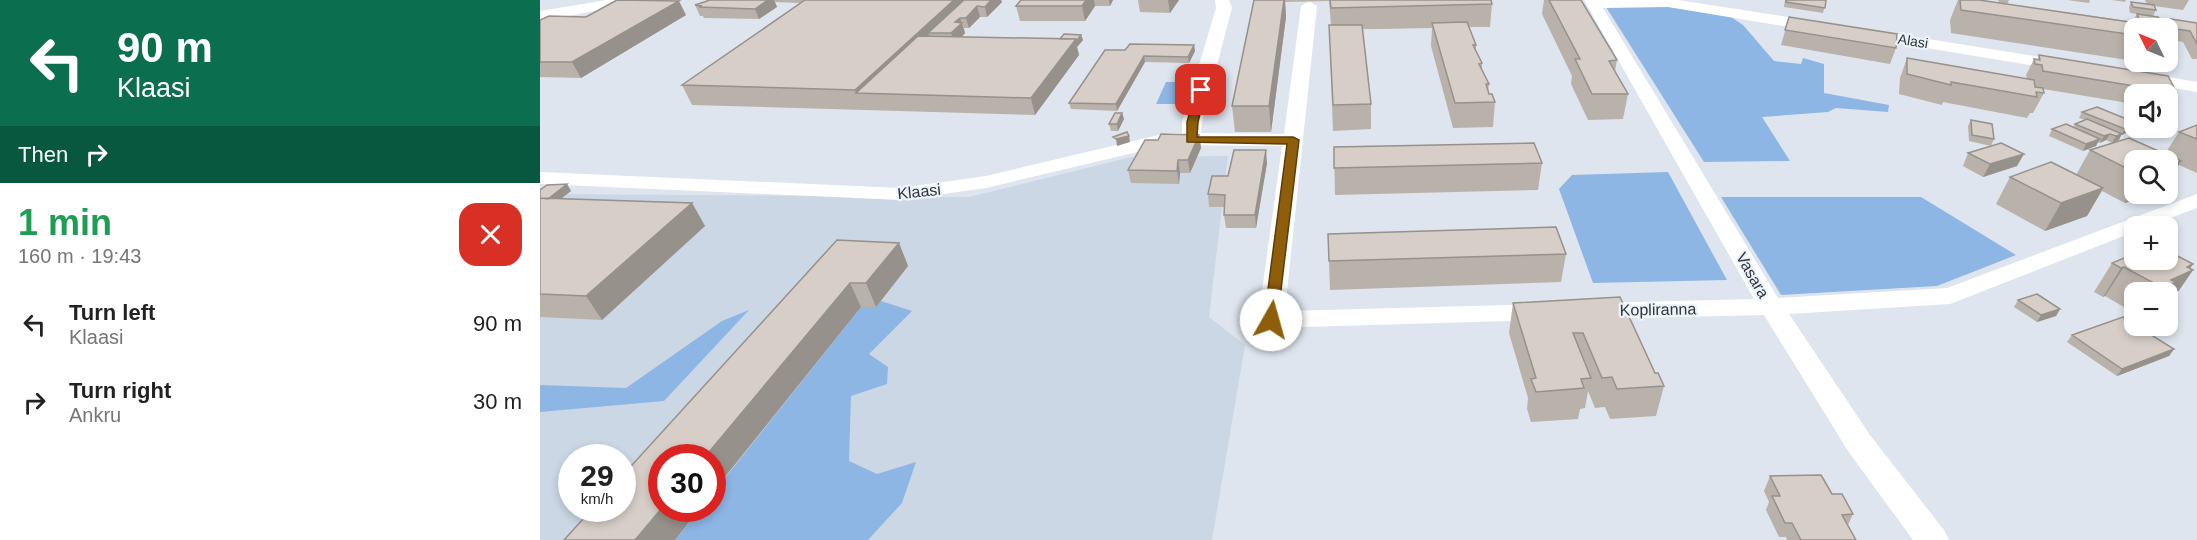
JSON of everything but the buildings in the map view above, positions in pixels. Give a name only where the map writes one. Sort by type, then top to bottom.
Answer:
[{"type":"street","points":[[540,16],[633,0]]},
{"type":"street","points":[[1191,140],[1192,122],[1224,8],[1222,0]]},
{"type":"street","name":"Alasi","points":[[1592,2],[1668,3],[2081,68]]},
{"type":"street","name":"Vasara","points":[[1592,2],[1771,306],[1859,443],[1932,540]]},
{"type":"street","name":"Kopliranna","points":[[1309,6],[1271,320],[1771,306],[1950,296],[2197,200]]},
{"type":"street","points":[[2126,75],[2197,87]]},
{"type":"street","name":"Klaasi","points":[[540,178],[900,194],[986,182],[1167,139],[1293,140]]},
{"type":"shaded area","points":[[1663,6],[1728,15],[1743,25],[1774,61],[1801,64],[1803,58],[1824,64],[1824,93],[1889,105],[1888,112],[1836,108],[1828,112],[1762,117],[1790,161],[1704,162],[1606,7]]},
{"type":"shaded area","points":[[1166,82],[1190,82],[1181,104],[1156,104]]},
{"type":"shaded area","points":[[1228,156],[1209,317],[1245,345],[1212,540],[540,540],[540,194],[969,197],[1131,157]]},
{"type":"shaded area","points":[[1668,172],[1727,280],[1593,283],[1559,189],[1572,175]]},
{"type":"shaded area","points":[[1721,197],[1921,197],[2016,255],[1937,286],[1781,295]]},
{"type":"shaded area","points":[[881,301],[912,311],[869,354],[888,367],[887,384],[851,396],[849,461],[877,474],[916,462],[902,503],[868,540],[675,540],[690,522],[726,522],[726,477],[861,307],[876,307]]},
{"type":"shaded area","points":[[749,310],[664,401],[540,412],[540,385],[626,388],[722,321]]},
{"type":"route","points":[[1201,90],[1192,122],[1191,140],[1293,140],[1271,320]]}]
